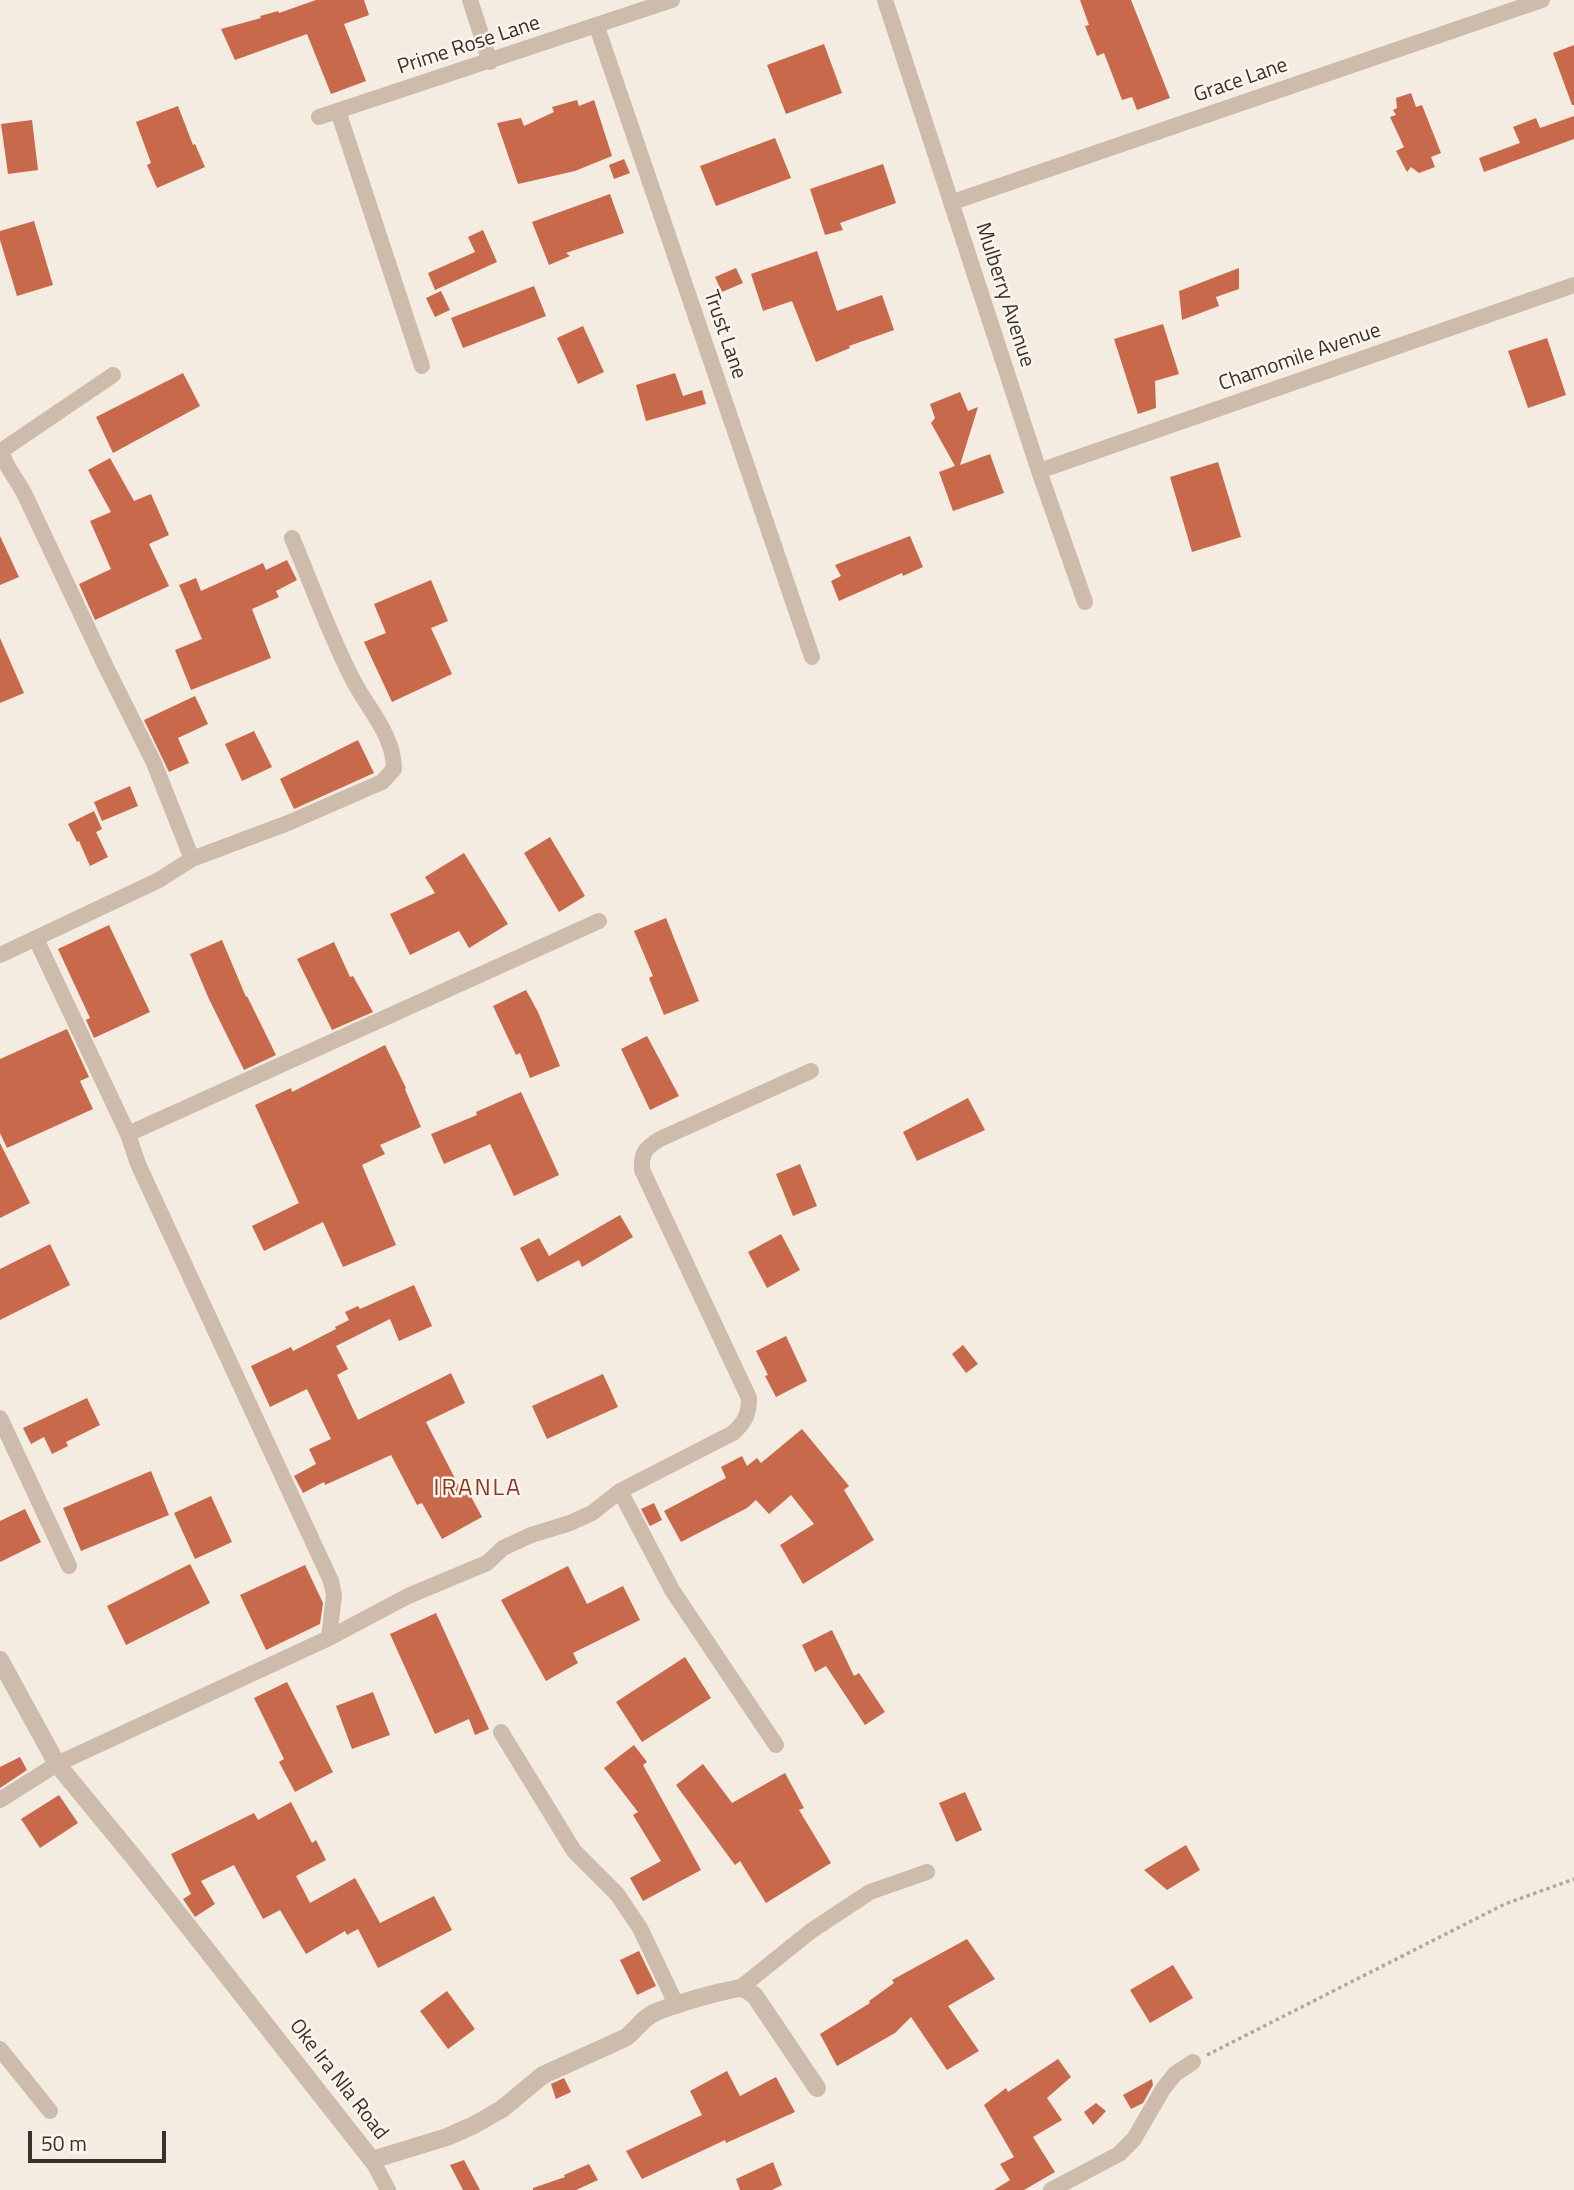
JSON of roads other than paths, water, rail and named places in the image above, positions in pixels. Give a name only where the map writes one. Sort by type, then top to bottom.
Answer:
[{"type":"street","points":[[470,0],[490,62]]},
{"type":"street","name":"Prime Rose Lane","points":[[319,117],[672,0]]},
{"type":"street","name":"Mulberry Avenue","points":[[885,0],[1039,471],[1085,602]]},
{"type":"street","name":"Grace Lane","points":[[953,202],[1542,0]]},
{"type":"street","name":"Trust Lane","points":[[597,27],[812,657]]},
{"type":"street","points":[[338,111],[422,366]]},
{"type":"street","name":"Chamomile Avenue","points":[[1039,471],[1574,285]]},
{"type":"street","points":[[113,375],[0,451],[9,472],[24,493],[106,667],[155,763],[192,859]]},
{"type":"street","points":[[0,956],[159,880],[192,859],[288,823],[382,782],[394,769],[394,755],[389,740],[354,681],[292,538]]},
{"type":"street","points":[[128,1134],[599,921]]},
{"type":"street","points":[[36,939],[128,1134],[138,1164],[331,1581],[334,1595],[329,1638]]},
{"type":"street","points":[[0,1800],[57,1764],[329,1638],[408,1596],[487,1563],[503,1548],[592,1513],[620,1491],[733,1433],[750,1413],[750,1398],[642,1170],[641,1157],[646,1147],[660,1139],[811,1071]]},
{"type":"street","points":[[0,1418],[69,1566]]},
{"type":"street","points":[[620,1491],[673,1590],[776,1745]]},
{"type":"street","name":"Oke Ira Nla Road","points":[[0,1660],[57,1764],[372,2160],[436,2141],[474,2125],[502,2109],[543,2075],[625,2038],[634,2032],[640,2022],[654,2013],[740,1988]]},
{"type":"street","points":[[501,1732],[574,1851],[617,1894],[640,1927],[677,2006]]},
{"type":"street","points":[[740,1988],[811,1931],[870,1892],[927,1872]]},
{"type":"street","points":[[740,1988],[755,1996],[817,2088]]},
{"type":"street","points":[[0,2049],[50,2111]]},
{"type":"street","points":[[1051,2190],[1119,2154],[1134,2139],[1175,2074],[1193,2062]]},
{"type":"street","points":[[372,2160],[388,2190]]},
{"type":"district","name":"IRANLA","points":[[478,1489]]}]
